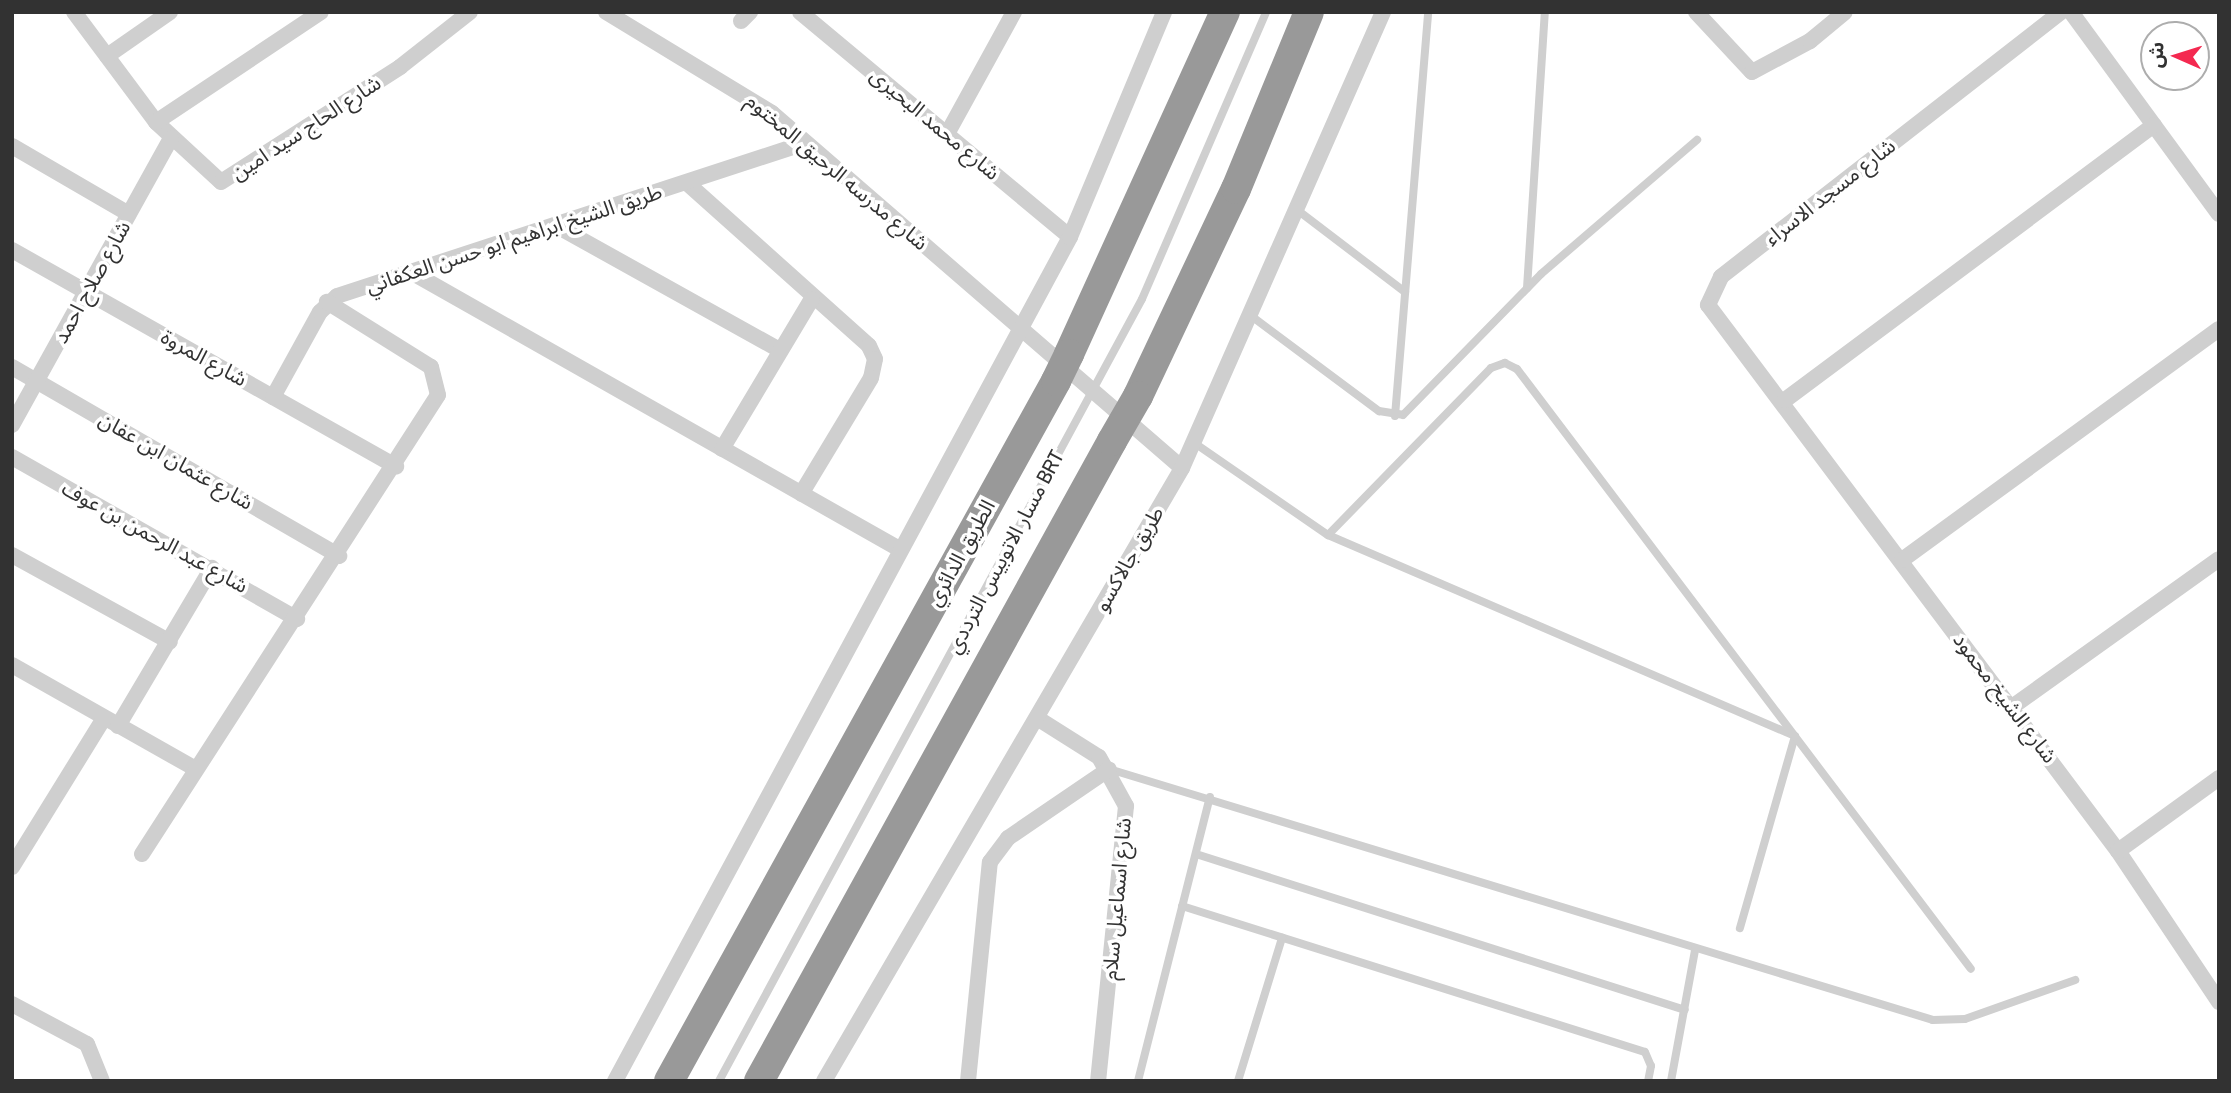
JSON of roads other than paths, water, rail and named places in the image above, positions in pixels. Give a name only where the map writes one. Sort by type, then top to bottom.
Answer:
[{"type":"highway","name":"الطريق الدائري","points":[[669,1081],[1056,381],[1225,12]]},
{"type":"highway","points":[[759,1081],[1138,397],[1236,189],[1309,12]]},
{"type":"street","name":"شارع الحاج سيد امين","points":[[74,12],[156,122],[210,177],[233,180],[470,12]]},
{"type":"street","points":[[107,56],[170,12]]},
{"type":"street","points":[[156,122],[321,12]]},
{"type":"street","name":"شارع مدرسه الرحيق المختوم","points":[[606,12],[746,93],[1182,468]]},
{"type":"street","name":"شارع محمد البحيرى","points":[[800,12],[1070,237]]},
{"type":"street","points":[[947,134],[1014,12]]},
{"type":"street","points":[[615,1081],[1070,237],[1164,12]]},
{"type":"street","name":"طريق جالاكسو","points":[[824,1081],[1182,468],[1383,12]]},
{"type":"street","points":[[1696,12],[1752,72],[1810,41],[1845,12]]},
{"type":"street","name":"شارع مسجد الاسراء","points":[[1785,400],[1709,310],[1713,285],[2061,12]]},
{"type":"street","points":[[2071,12],[2219,214]]},
{"type":"street","points":[[1785,400],[2154,125]]},
{"type":"street","name":"شارع صلاح احمد","points":[[12,425],[172,138]]},
{"type":"street","name":"طريق الشيخ ابراهيم ابو حسن العكفاني","points":[[327,302],[805,143]]},
{"type":"street","points":[[12,146],[129,214]]},
{"type":"street","points":[[687,183],[811,300],[869,346],[874,359],[871,378],[801,494]]},
{"type":"street","points":[[555,226],[780,350]]},
{"type":"street","name":"شارع المروة","points":[[12,250],[396,466]]},
{"type":"street","points":[[411,272],[901,550]]},
{"type":"street","points":[[722,449],[811,300]]},
{"type":"street","points":[[142,854],[339,556],[435,404],[437,376],[327,302],[273,397]]},
{"type":"street","points":[[1902,560],[2219,329]]},
{"type":"street","name":"شارع عثمان ابن عفان","points":[[12,368],[339,556]]},
{"type":"street","name":"شارع الشيخ محمود","points":[[1785,400],[2118,851],[2219,1002]]},
{"type":"street","name":"شارع عبد الرحمن بن عوف","points":[[12,457],[212,568],[297,619]]},
{"type":"street","points":[[12,555],[170,642]]},
{"type":"street","points":[[2012,707],[2219,559]]},
{"type":"street","points":[[12,867],[111,722],[170,642],[212,568]]},
{"type":"street","points":[[12,665],[197,769]]},
{"type":"street","name":"شارع اسماعيل سلام","points":[[1037,718],[1088,746],[1109,769],[1126,806],[1126,848],[1098,1081]]},
{"type":"street","points":[[968,1081],[990,862],[1008,838],[1109,769]]},
{"type":"street","points":[[2118,851],[2219,778]]},
{"type":"street","points":[[12,1004],[87,1044],[102,1081]]},
{"type":"lane","name":"مسار الاتوبيس الترددي BRT","points":[[719,1081],[1142,299],[1266,12]]},
{"type":"lane","points":[[1395,416],[1428,12]]},
{"type":"lane","points":[[1527,288],[1545,12]]},
{"type":"lane","points":[[1395,416],[1410,409],[1527,288],[1697,140]]},
{"type":"lane","points":[[1296,209],[1405,292]]},
{"type":"lane","points":[[1250,315],[1395,416]]},
{"type":"lane","points":[[1328,535],[1491,368],[1505,363],[1517,369],[1971,969]]},
{"type":"lane","points":[[1193,442],[1328,535],[1795,736]]},
{"type":"lane","points":[[1740,928],[1795,736]]},
{"type":"lane","points":[[1109,769],[1210,797],[1695,950],[1933,1020],[1965,1019],[2075,980]]},
{"type":"lane","points":[[1138,1081],[1210,797]]},
{"type":"lane","points":[[1196,854],[1685,1010]]},
{"type":"lane","points":[[1182,906],[1645,1052],[1648,1081]]},
{"type":"lane","points":[[1238,1081],[1282,938]]},
{"type":"lane","points":[[1671,1081],[1695,950]]}]
